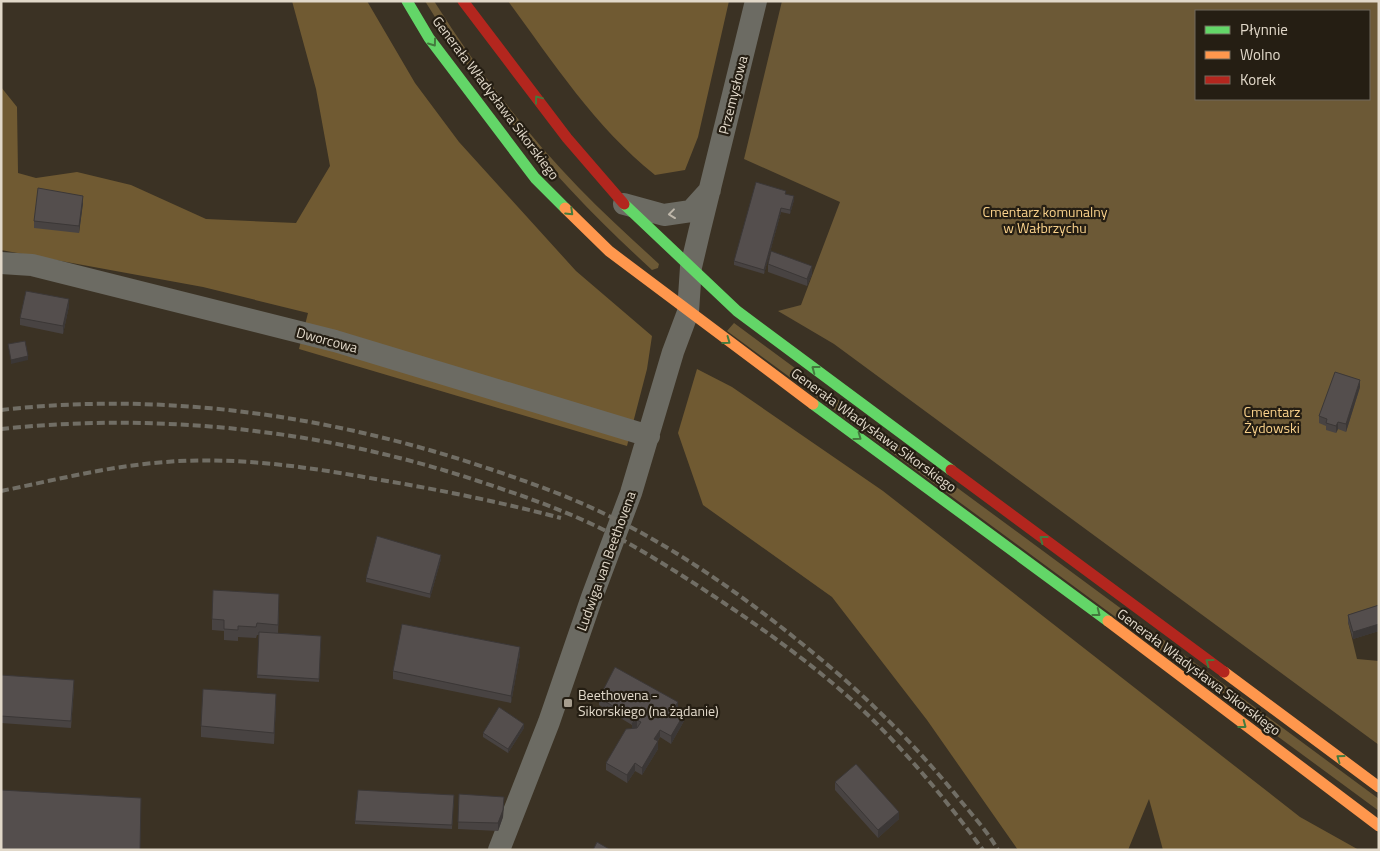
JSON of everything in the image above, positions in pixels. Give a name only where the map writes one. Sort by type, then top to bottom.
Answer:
[{"type":"main road","name":"Generała Władysława Sikorskiego","points":[[407,1],[429,38],[535,178],[609,250],[688,312],[1051,578],[1379,826]]},
{"type":"main road","name":"Generała Władysława Sikorskiego","points":[[463,1],[567,138],[624,204],[746,318],[1379,787]]},
{"type":"street","name":"Przemysłowa","points":[[692,267],[756,1]]},
{"type":"street","name":"Przemysłowa","points":[[624,204],[664,215],[691,211],[710,190]]},
{"type":"street","name":"Dworcowa","points":[[1,263],[32,265],[335,341],[649,436]]},
{"type":"street","name":"Ludwiga van Beethovena","points":[[499,850],[549,722],[592,597],[631,493],[658,406],[664,380],[688,312],[692,267]]},
{"type":"green space","points":[[425,1],[434,1],[484,75],[539,144],[589,198],[659,264],[658,268],[652,270],[620,240],[558,177],[529,144],[474,75]]},
{"type":"green space","name":"Cmentarz komunalny w Wałbrzychu","points":[[782,1],[1379,1],[1379,613],[1348,622],[1357,659],[1379,661],[1379,745],[834,344],[778,311],[801,305],[840,202],[744,159]]},
{"type":"green space","points":[[734,323],[1379,799],[1379,811],[727,331]]},
{"type":"shaded area","points":[[292,1],[367,1],[415,83],[459,142],[576,271],[652,336],[647,369],[627,446],[299,349],[308,313],[203,287],[1,250],[1,87],[17,107],[18,173],[36,178],[77,172],[131,185],[206,219],[296,223],[330,166],[316,89]]},
{"type":"shaded area","points":[[508,1],[729,1],[698,137],[685,170],[655,175],[633,156],[576,93]]},
{"type":"shaded area","points":[[697,369],[732,387],[883,491],[1300,817],[1359,850],[1163,850],[1149,799],[1128,850],[1018,850],[927,720],[832,597],[703,505],[678,433]]},
{"type":"building","points":[[756,182],[786,191],[785,194],[794,196],[790,210],[781,208],[764,270],[734,261]]},
{"type":"building","points":[[38,188],[83,196],[79,226],[34,221]]},
{"type":"building","points":[[771,251],[812,266],[807,279],[768,264]]},
{"type":"building","points":[[26,291],[69,299],[63,326],[20,318]]},
{"type":"building","points":[[25,341],[28,356],[11,360],[8,344]]},
{"type":"building","points":[[1335,372],[1360,380],[1346,424],[1338,422],[1336,426],[1326,423],[1327,419],[1319,416]]},
{"type":"building","points":[[377,536],[441,555],[430,594],[366,578]]},
{"type":"building","points":[[213,590],[279,594],[278,625],[257,623],[256,627],[238,626],[238,630],[224,629],[224,620],[212,619]]},
{"type":"building","points":[[1379,605],[1379,624],[1353,632],[1348,615]]},
{"type":"building","points":[[402,624],[520,647],[511,696],[393,671]]},
{"type":"building","points":[[259,632],[321,636],[319,679],[257,675]]},
{"type":"building","points":[[615,667],[678,702],[674,708],[684,714],[671,736],[660,730],[654,739],[658,741],[642,768],[635,763],[627,775],[606,763],[626,729],[637,728],[641,722],[637,720],[632,724],[635,719],[599,698]]},
{"type":"building","points":[[1,675],[74,680],[71,721],[1,716]]},
{"type":"building","points":[[203,689],[276,694],[274,733],[201,726]]},
{"type":"building","points":[[499,707],[524,724],[508,749],[483,733]]},
{"type":"building","points":[[856,764],[899,812],[878,830],[835,782]]},
{"type":"building","points":[[1,790],[141,798],[140,850],[1,850]]},
{"type":"building","points":[[358,790],[454,795],[452,825],[355,821]]},
{"type":"building","points":[[459,794],[504,797],[503,810],[498,823],[458,822]]},
{"type":"building","points":[[597,842],[611,850],[593,850]]},
{"type":"railway","points":[[1,410],[64,405],[188,406],[311,422],[373,435],[433,451],[555,492],[585,505],[645,535],[702,570],[758,609],[811,651],[901,733],[980,824],[998,850]]},
{"type":"railway","points":[[1,429],[61,424],[122,423],[182,425],[302,438],[420,463],[542,503],[573,516],[620,538],[680,574],[763,630],[840,689],[903,752],[945,800],[983,850]]},
{"type":"railway","points":[[1,491],[144,464],[193,461],[249,462],[277,464],[360,476],[453,493],[561,518]]},
{"type":"traffic: fast","points":[[407,1],[429,38],[535,178],[565,208]]},
{"type":"traffic: fast","points":[[624,204],[737,311],[951,470]]},
{"type":"traffic: fast","points":[[813,404],[1108,621]]},
{"type":"traffic: slow","points":[[565,208],[609,251],[813,404]]},
{"type":"traffic: slow","points":[[1108,621],[1379,826]]},
{"type":"traffic: slow","points":[[1224,672],[1379,787]]},
{"type":"traffic: jam","points":[[463,1],[567,138],[624,204]]},
{"type":"traffic: jam","points":[[951,470],[1224,672]]},
{"type":"place","name":"Beethovena - Sikorskiego (na żądanie)","points":[[568,703]]},
{"type":"park label","name":"Cmentarz Żydowski","points":[[1272,420]]}]
